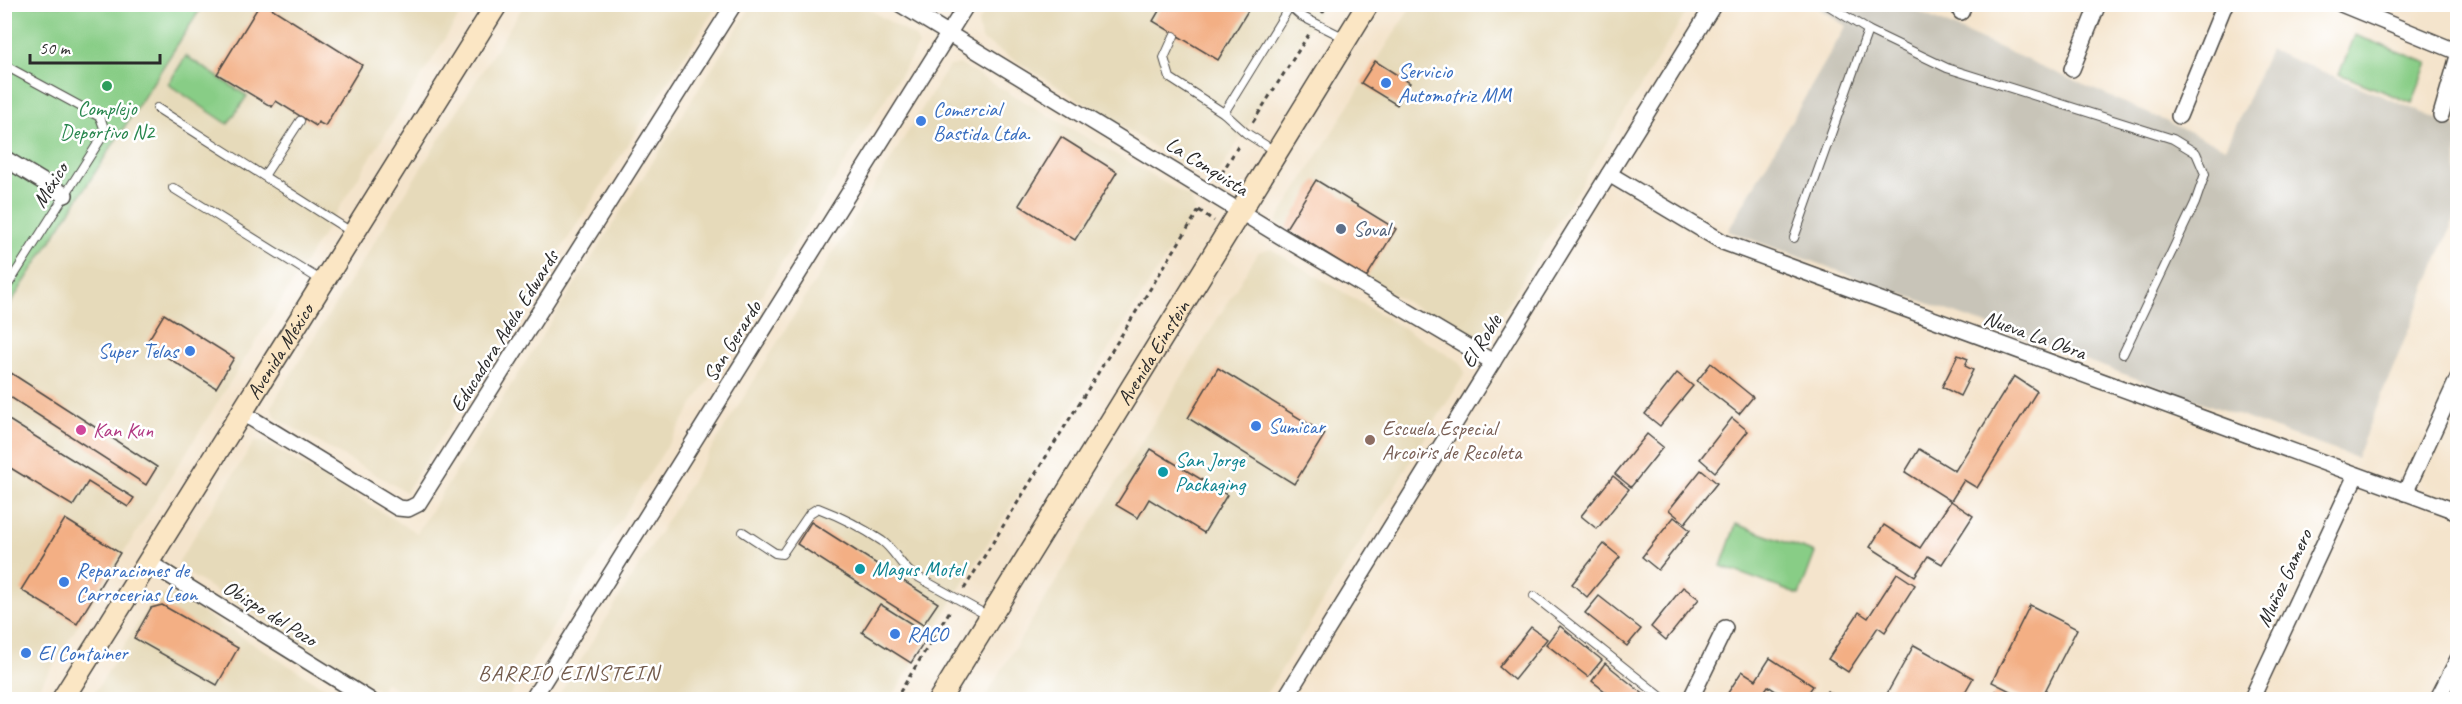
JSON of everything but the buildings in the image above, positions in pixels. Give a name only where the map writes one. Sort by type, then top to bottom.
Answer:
[{"type":"street","name":"Avenida México","points":[[62,699],[497,4]]},
{"type":"street","name":"Educadora Adela Edwards","points":[[241,412],[398,508],[408,509],[418,504],[734,4]]},
{"type":"street","name":"La Conquista","points":[[900,4],[1493,362]]},
{"type":"street","name":"San Gerardo","points":[[532,699],[968,4]]},
{"type":"street","name":"Avenida Einstein","points":[[939,699],[1368,4]]},
{"type":"street","name":"El Roble","points":[[1284,699],[1714,4]]},
{"type":"street","points":[[2072,69],[2097,4]]},
{"type":"street","points":[[2179,116],[2225,4]]},
{"type":"street","points":[[2345,5],[2457,54],[2441,115]]},
{"type":"street","points":[[4,158],[65,195]]},
{"type":"street","name":"Nueva La Obra","points":[[1609,174],[1723,242],[2457,512]]},
{"type":"street","points":[[2405,493],[2457,378]]},
{"type":"street","name":"Muñoz Gamero","points":[[2252,699],[2356,475]]},
{"type":"street","name":"Obispo del Pozo","points":[[148,562],[370,699]]},
{"type":"street","points":[[1690,699],[1725,628]]},
{"type":"street","points":[[2437,699],[2457,659]]},
{"type":"lane","points":[[1826,4],[1868,30],[1947,69],[2173,138],[2196,153],[2205,174],[2195,203],[2123,354]]},
{"type":"lane","points":[[1224,113],[1289,5],[1316,24],[1347,39]]},
{"type":"lane","points":[[1794,238],[1868,30]]},
{"type":"lane","points":[[1174,36],[1164,58],[1170,78],[1224,113],[1246,133],[1276,152]]},
{"type":"lane","name":"México","points":[[4,65],[100,117],[104,128],[102,137],[4,291]]},
{"type":"lane","points":[[158,108],[353,233]]},
{"type":"lane","points":[[264,176],[300,121]]},
{"type":"lane","points":[[173,188],[323,281]]},
{"type":"lane","points":[[743,532],[775,553],[782,554],[810,513],[818,508],[882,541],[899,563],[911,573],[990,617]]},
{"type":"lane","points":[[1534,596],[1665,699]]},
{"type":"path","points":[[895,699],[1328,4]]},
{"type":"shaded area","points":[[203,5],[466,5],[32,699],[5,699],[4,315],[126,121]]},
{"type":"shaded area","points":[[524,5],[717,5],[406,492],[276,418],[271,406]]},
{"type":"shaded area","points":[[752,5],[862,5],[915,37],[919,45],[508,699],[414,699],[385,682],[379,691],[179,568],[179,561],[254,442],[262,441],[417,533]]},
{"type":"shaded area","points":[[989,5],[1323,5],[1218,174],[1203,177],[981,39],[978,23]]},
{"type":"shaded area","points":[[1412,5],[1691,5],[1484,342],[1475,344],[1276,222]]},
{"type":"shaded area","points":[[1814,5],[1903,5],[2226,148],[2270,50],[2457,127],[2457,212],[2356,458],[1728,231],[1846,26]]},
{"type":"shaded area","points":[[959,64],[1191,198],[1195,210],[891,699],[556,700],[948,67]]},
{"type":"shaded area","points":[[1271,249],[1460,362],[1465,373],[1263,699],[983,700],[1258,253]]},
{"type":"shaded area","points":[[170,593],[344,699],[90,700],[155,596]]},
{"type":"green space","points":[[4,5],[203,5],[5,312],[4,312]]},
{"type":"green space","points":[[2355,35],[2428,63],[2412,103],[2339,74]]},
{"type":"green space","points":[[186,56],[247,96],[228,124],[168,84]]},
{"type":"green space","points":[[1736,524],[1815,553],[1799,595],[1721,566]]},
{"type":"place","name":"Servicio Automotriz MM","points":[[1386,83]]},
{"type":"place","name":"Complejo Deportivo N2","points":[[107,86]]},
{"type":"place","name":"Comercial Bastida Ltda.","points":[[921,121]]},
{"type":"place","name":"Soval","points":[[1341,229]]},
{"type":"place","name":"Super Telas","points":[[190,351]]},
{"type":"place","name":"Sumicar","points":[[1256,426]]},
{"type":"place","name":"Kan Kun","points":[[81,430]]},
{"type":"place","name":"Escuela Especial Arcoiris de Recoleta","points":[[1370,440]]},
{"type":"place","name":"San Jorge Packaging","points":[[1163,472]]},
{"type":"place","name":"Magus Motel","points":[[860,569]]},
{"type":"place","name":"Reparaciones de Carrocerias Leon","points":[[64,582]]},
{"type":"place","name":"RACO","points":[[895,634]]},
{"type":"place","name":"El Container","points":[[26,653]]},
{"type":"district","name":"BARRIO EINSTEIN","points":[[569,672]]}]
